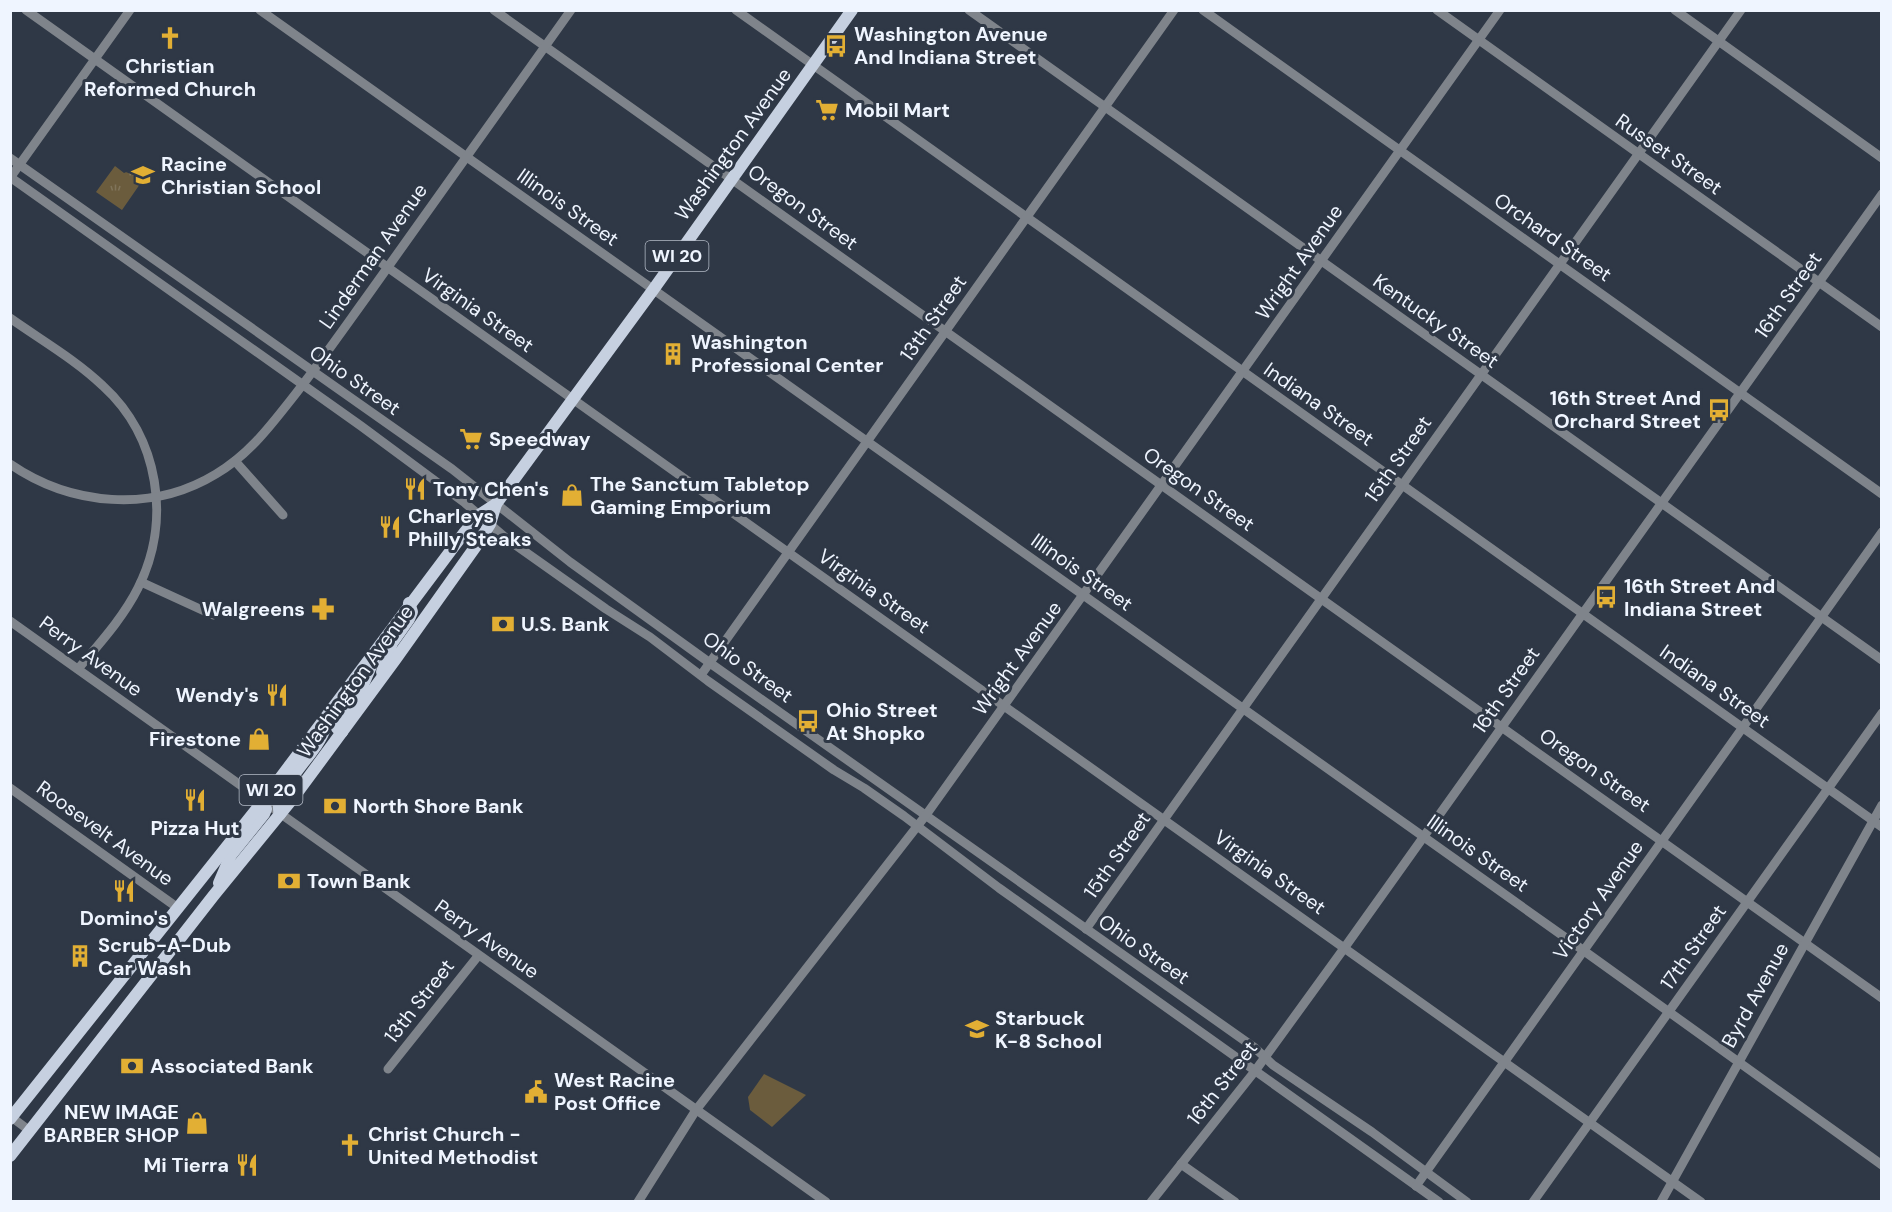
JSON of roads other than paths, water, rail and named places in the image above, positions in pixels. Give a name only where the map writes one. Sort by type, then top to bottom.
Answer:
[{"type":"main road","name":"Washington Avenue","points":[[10,1156],[342,732],[490,524],[496,504],[653,290],[852,10]]},
{"type":"main road","name":"Washington Avenue","points":[[11,1118],[263,801],[410,603],[479,515],[496,504]]},
{"type":"main road","points":[[378,681],[392,643],[412,612],[410,603]]},
{"type":"main road","points":[[342,732],[337,729],[338,722],[360,692],[378,646]]},
{"type":"main road","points":[[280,814],[278,807],[282,794],[316,746],[324,732],[328,715]]},
{"type":"main road","points":[[214,895],[231,855],[264,814],[266,808],[263,801]]},
{"type":"street","name":"Virginia Street","points":[[27,10],[1701,1202]]},
{"type":"street","points":[[11,177],[130,10]]},
{"type":"street","name":"Illinois Street","points":[[260,10],[1584,950],[1881,1165]]},
{"type":"street","name":"Oregon Street","points":[[494,10],[1881,998]]},
{"type":"street","name":"Linderman Avenue","points":[[10,464],[42,482],[80,495],[120,500],[157,497],[200,483],[236,461],[264,434],[313,372],[571,10]]},
{"type":"street","name":"Indiana Street","points":[[736,10],[1881,827]]},
{"type":"street","name":"Kentucky Street","points":[[969,10],[1881,660]]},
{"type":"street","name":"13th Street","points":[[701,675],[1174,10]]},
{"type":"street","name":"Orchard Street","points":[[1203,10],[1881,494]]},
{"type":"street","name":"Russet Street","points":[[1437,10],[1881,327]]},
{"type":"street","name":"Wright Avenue","points":[[638,1202],[696,1110],[926,815],[1500,10]]},
{"type":"street","points":[[1675,10],[1881,158]]},
{"type":"street","name":"15th Street","points":[[1086,929],[1741,10]]},
{"type":"street","name":"Ohio Street","points":[[10,158],[446,465],[570,562],[1467,1202]]},
{"type":"street","name":"Ohio Street","points":[[11,177],[304,384],[479,515],[507,539],[650,637],[1439,1202]]},
{"type":"street","name":"16th Street","points":[[1151,1202],[1255,1071],[1345,947],[1881,194]]},
{"type":"street","points":[[10,318],[93,376],[114,397],[132,420],[145,447],[154,475],[157,497],[156,535],[149,563],[141,582],[121,615],[78,669]]},
{"type":"street","points":[[236,461],[283,515]]},
{"type":"street","name":"Victory Avenue","points":[[1416,1186],[1881,532]]},
{"type":"street","points":[[141,582],[213,615]]},
{"type":"street","name":"Perry Avenue","points":[[10,621],[826,1202]]},
{"type":"street","name":"17th Street","points":[[1533,1202],[1881,712]]},
{"type":"street","name":"Roosevelt Avenue","points":[[10,788],[178,908]]},
{"type":"street","name":"Byrd Avenue","points":[[1661,1202],[1881,805]]},
{"type":"street","points":[[999,888],[1006,882],[1016,879]]},
{"type":"street","name":"13th Street","points":[[388,1069],[478,956]]},
{"type":"street","points":[[11,1118],[30,1131]]},
{"type":"street","points":[[1181,1164],[1235,1202]]},
{"type":"place","name":"Christian Reformed Church","points":[[170,38]]},
{"type":"place","name":"Washington Avenue And Indiana Street","points":[[836,46]]},
{"type":"place","name":"Mobil Mart","points":[[827,110]]},
{"type":"place","name":"Racine Christian School","points":[[143,175]]},
{"type":"place","name":"Washington Professional Center","points":[[673,354]]},
{"type":"place","name":"16th Street And Orchard Street","points":[[1719,410]]},
{"type":"place","name":"Speedway","points":[[471,439]]},
{"type":"place","name":"Tony Chen's","points":[[415,489]]},
{"type":"place","name":"The Sanctum Tabletop Gaming Emporium","points":[[572,495]]},
{"type":"place","name":"Charleys Philly Steaks","points":[[390,527]]},
{"type":"place","name":"16th Street And Indiana Street","points":[[1606,597]]},
{"type":"place","name":"Walgreens","points":[[323,609]]},
{"type":"place","name":"U.S. Bank","points":[[503,624]]},
{"type":"place","name":"Wendy's","points":[[277,695]]},
{"type":"place","name":"Ohio Street At Shopko","points":[[808,721]]},
{"type":"place","name":"Firestone","points":[[259,739]]},
{"type":"place","name":"Pizza Hut","points":[[195,800]]},
{"type":"place","name":"North Shore Bank","points":[[335,806]]},
{"type":"place","name":"Town Bank","points":[[289,881]]},
{"type":"place","name":"Domino's","points":[[124,891]]},
{"type":"place","name":"Scrub-A-Dub Car Wash","points":[[80,956]]},
{"type":"place","name":"Starbuck K-8 School","points":[[977,1029]]},
{"type":"place","name":"Associated Bank","points":[[132,1066]]},
{"type":"place","name":"West Racine Post Office","points":[[536,1092]]},
{"type":"place","name":"NEW IMAGE BARBER SHOP","points":[[197,1123]]},
{"type":"place","name":"Christ Church - United Methodist","points":[[350,1145]]},
{"type":"place","name":"Mi Tierra","points":[[247,1165]]}]
